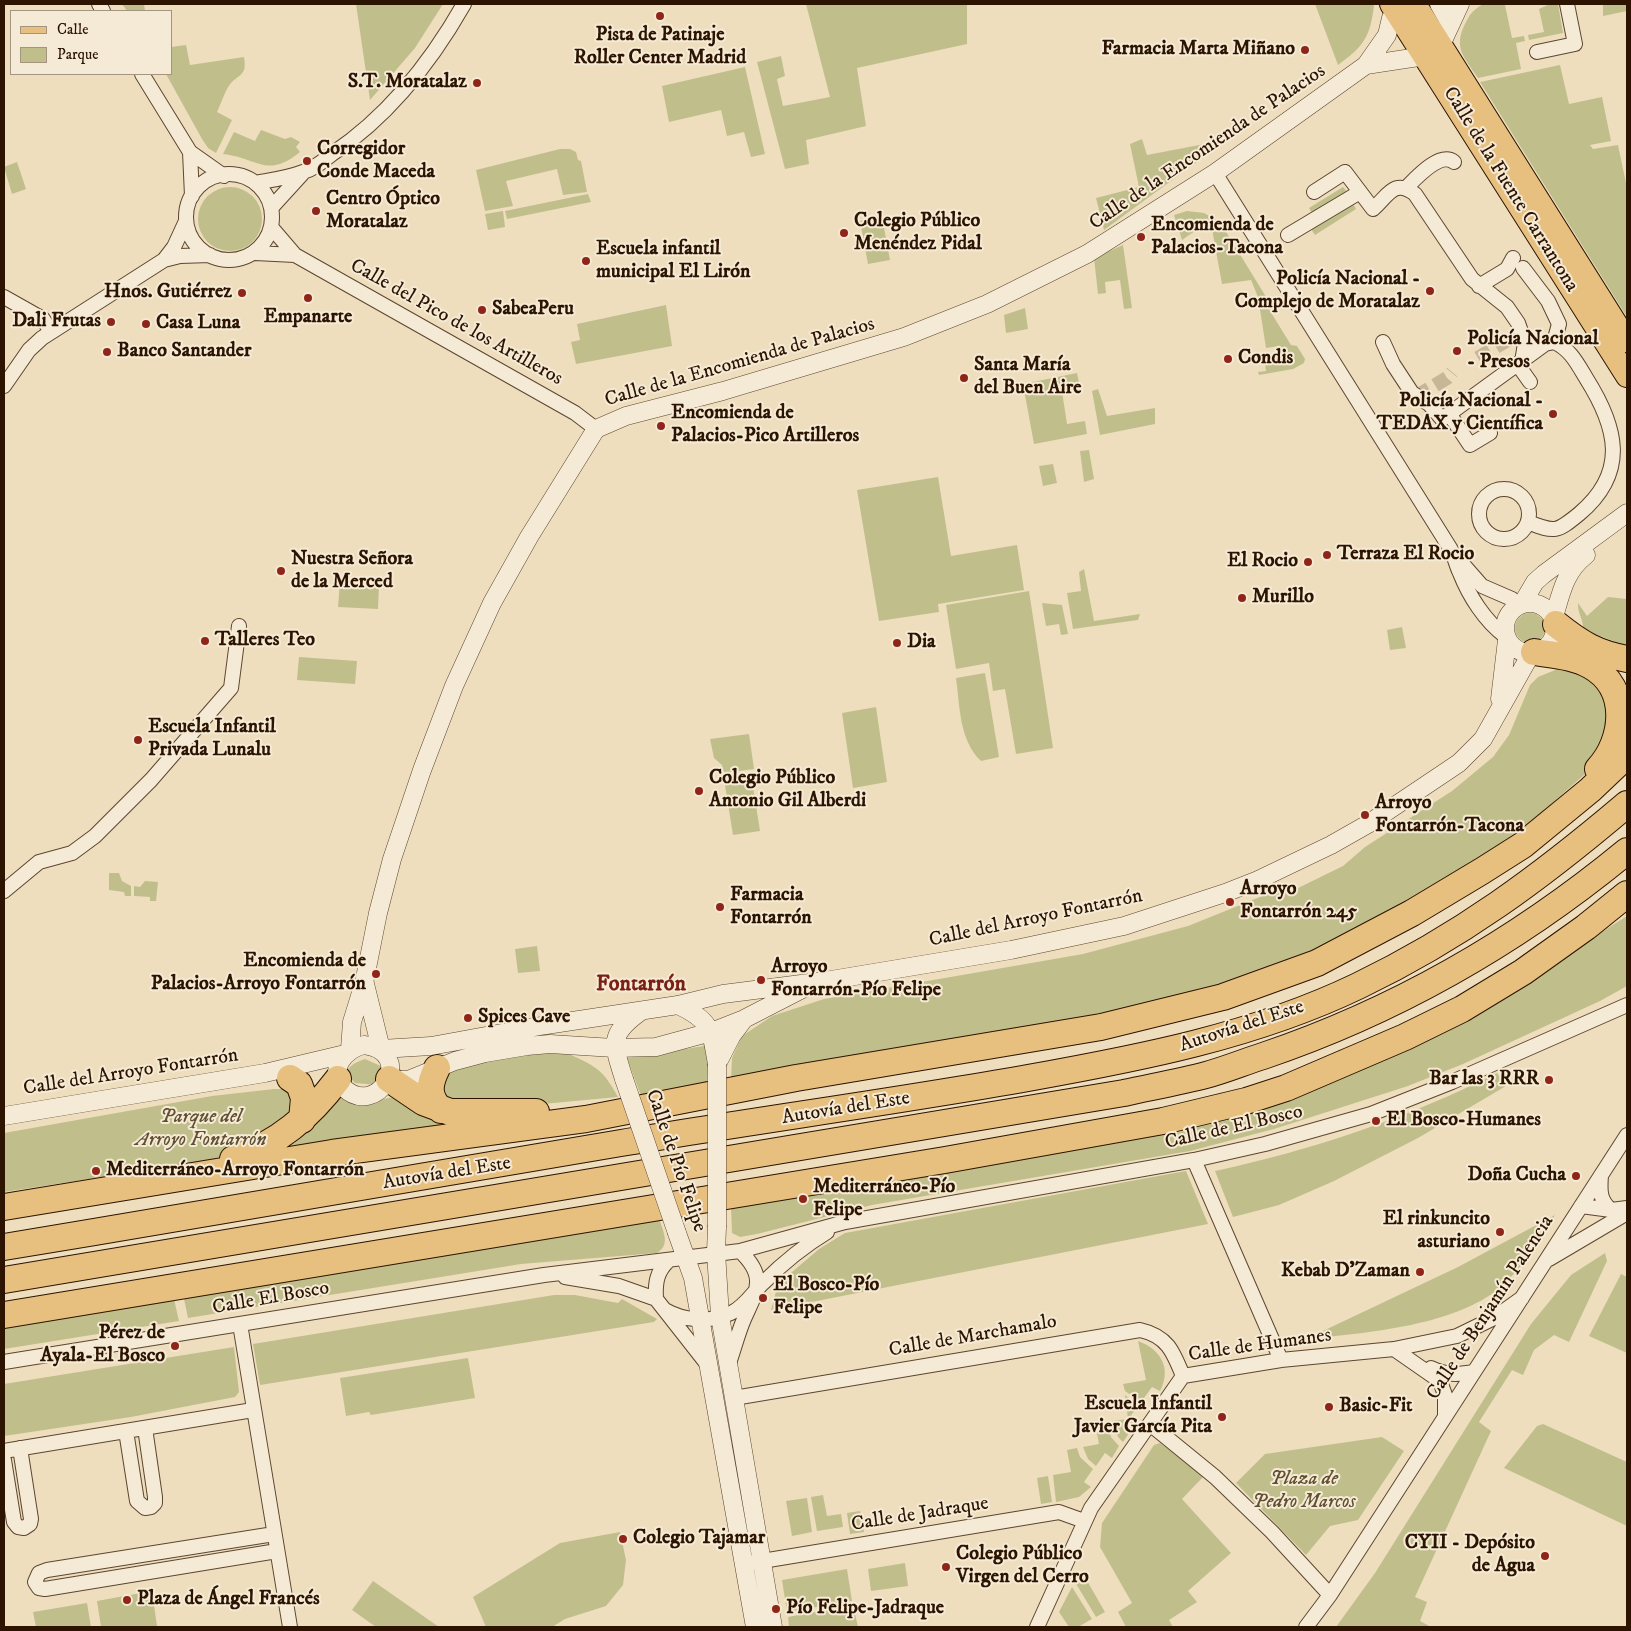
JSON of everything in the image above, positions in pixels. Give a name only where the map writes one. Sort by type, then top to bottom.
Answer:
[{"type":"highway","points":[[1555,621],[1583,646],[1598,652],[1627,659]]},
{"type":"highway","points":[[1523,845],[1606,760],[1616,742],[1619,726],[1619,705],[1616,693],[1604,675],[1589,665],[1571,658],[1533,652]]},
{"type":"highway","points":[[4,1207],[332,1153],[586,1119],[688,1098],[1101,1027],[1223,997],[1317,964],[1412,913],[1523,845],[1590,790],[1627,755]]},
{"type":"highway","name":"Autovía del Este","points":[[4,1247],[622,1143],[945,1093],[1117,1062],[1205,1041],[1287,1015],[1355,987],[1414,956],[1520,891],[1627,804]]},
{"type":"highway","name":"Autovía del Este","points":[[4,1280],[1124,1093],[1206,1075],[1335,1030],[1374,1013],[1426,986],[1476,957],[1583,887],[1627,851]]},
{"type":"highway","points":[[1523,972],[1586,927],[1627,894]]},
{"type":"highway","points":[[4,1315],[936,1161],[1163,1121],[1246,1101],[1286,1088],[1405,1037],[1462,1009],[1588,934],[1622,910],[1627,909]]},
{"type":"highway","points":[[437,1068],[430,1087],[431,1097],[441,1110]]},
{"type":"highway","points":[[290,1078],[299,1084],[304,1098],[302,1120]]},
{"type":"highway","points":[[180,1178],[263,1147],[285,1134],[302,1120],[338,1079]]},
{"type":"highway","points":[[389,1079],[423,1102],[441,1110],[460,1114],[595,1110],[688,1098]]},
{"type":"highway","points":[[262,1165],[400,1158],[516,1162]]},
{"type":"main road","name":"Calle de la Fuente Carrantona","points":[[1402,6],[1627,341]]},
{"type":"main road","name":"Calle de la Fuente Carrantona","points":[[1430,47],[1627,376]]},
{"type":"street","points":[[271,208],[305,172],[342,148],[370,125],[399,96],[445,36],[464,4]]},
{"type":"street","name":"Calle de la Fuente Carrantona","points":[[1387,35],[1393,48],[1430,47],[1447,18],[1439,4]]},
{"type":"street","points":[[1430,47],[1460,4]]},
{"type":"street","points":[[1536,52],[1575,44],[1567,4]]},
{"type":"street","name":"Calle de la Encomienda de Palacios","points":[[348,1052],[352,1022],[364,983],[378,914],[392,859],[422,770],[454,686],[492,603],[529,537],[596,429],[626,416],[794,371],[939,324],[987,304],[1087,254],[1215,173],[1366,65],[1387,35],[1391,18],[1402,6]]},
{"type":"street","name":"Calle de la Encomienda de Palacios","points":[[1366,65],[1430,47]]},
{"type":"street","points":[[143,75],[190,152],[224,176]]},
{"type":"street","points":[[164,260],[174,247],[186,221],[192,196],[190,152]]},
{"type":"street","points":[[1407,187],[1422,173],[1443,159],[1450,159],[1454,162]]},
{"type":"street","points":[[255,183],[305,172]]},
{"type":"street","points":[[1314,192],[1345,172],[1373,209],[1398,187],[1407,187],[1415,194],[1472,279],[1507,307],[1518,323],[1525,343],[1520,363],[1530,382]]},
{"type":"street","points":[[1215,173],[1456,558],[1482,586],[1512,599],[1520,605],[1542,606],[1555,621]]},
{"type":"street","points":[[186,221],[194,242],[218,259],[234,260],[255,253],[266,239],[271,227],[271,208],[268,198],[255,183],[234,175],[224,176],[206,182],[192,196]]},
{"type":"street","points":[[1288,236],[1360,192]]},
{"type":"street","name":"Calle del Pico de los Artilleros","points":[[271,227],[295,255],[575,413],[596,429]]},
{"type":"street","name":"Calle del Pico de los Artilleros","points":[[255,253],[295,255]]},
{"type":"street","points":[[4,386],[29,350],[51,332],[164,260],[180,256],[210,255]]},
{"type":"street","points":[[1479,286],[1518,263],[1548,301],[1559,324],[1554,342]]},
{"type":"street","points":[[4,297],[43,319],[51,332]]},
{"type":"street","points":[[1383,342],[1393,364],[1412,393],[1429,404],[1442,419],[1545,344],[1554,342],[1564,346],[1591,385],[1608,419],[1614,449],[1604,487],[1592,503],[1560,529],[1544,529],[1528,522]]},
{"type":"street","points":[[1450,415],[1470,445],[1490,433]]},
{"type":"street","points":[[1506,638],[1508,616],[1520,605],[1540,577],[1627,513]]},
{"type":"street","points":[[1456,558],[1459,572],[1482,612],[1492,625],[1521,651],[1533,652],[1545,648],[1551,642],[1570,570],[1583,556],[1627,525]]},
{"type":"street","points":[[4,892],[39,862],[72,853],[95,836],[151,780],[231,688],[239,626]]},
{"type":"street","name":"Calle del Arroyo Fontarrón","points":[[1500,706],[1506,638]]},
{"type":"street","name":"Calle del Arroyo Fontarrón","points":[[381,1049],[431,1046],[546,1025],[678,1005],[723,994],[794,984],[815,983],[1011,950],[1124,926],[1258,880],[1368,824],[1439,778],[1477,747],[1533,652]]},
{"type":"street","name":"Calle de la Encomienda de Palacios","points":[[364,983],[381,1049]]},
{"type":"street","name":"Calle del Arroyo Fontarrón","points":[[389,1079],[408,1080],[437,1068],[485,1053],[527,1046],[656,1047],[711,1032],[744,1019],[815,983]]},
{"type":"street","name":"Calle de El Bosco","points":[[740,1251],[845,1222],[1194,1160],[1265,1144],[1371,1114],[1452,1082],[1613,1009],[1627,1000]]},
{"type":"street","points":[[678,1005],[703,1019],[711,1032]]},
{"type":"street","name":"Calle de El Bosco","points":[[1613,1009],[1627,1005]]},
{"type":"street","points":[[624,1079],[614,1048],[618,1032],[625,1023],[641,1011]]},
{"type":"street","name":"Calle del Arroyo Fontarrón","points":[[717,1064],[732,1035],[744,1019]]},
{"type":"street","name":"Calle de Pío Felipe","points":[[711,1032],[717,1064],[718,1227],[716,1252],[720,1316],[729,1363],[740,1397],[762,1561],[773,1627]]},
{"type":"street","points":[[364,1045],[381,1049],[390,1063],[389,1079],[377,1093],[359,1096],[350,1093],[338,1079],[337,1071],[348,1052],[364,1045]]},
{"type":"street","points":[[582,1045],[610,1061],[624,1079]]},
{"type":"street","name":"Calle del Arroyo Fontarrón","points":[[4,1116],[265,1073],[348,1052]]},
{"type":"street","name":"Calle del Arroyo Fontarrón","points":[[265,1073],[315,1082],[338,1079]]},
{"type":"street","name":"Calle de Pío Felipe","points":[[624,1079],[677,1232],[678,1258],[693,1278],[755,1627]]},
{"type":"street","name":"Calle de Benjamín Palencia","points":[[1306,1627],[1330,1595],[1627,1135]]},
{"type":"street","points":[[1194,1160],[1281,1360]]},
{"type":"street","points":[[1601,1174],[1600,1192],[1603,1204],[1610,1210]]},
{"type":"street","points":[[1581,1206],[1610,1210],[1627,1208]]},
{"type":"street","points":[[1546,1260],[1627,1213]]},
{"type":"street","name":"Calle de El Bosco","points":[[759,1287],[811,1242],[845,1222]]},
{"type":"street","points":[[678,1258],[661,1268],[657,1277],[660,1304],[678,1318],[700,1319],[731,1313],[747,1302],[759,1287],[752,1262],[740,1251]]},
{"type":"street","name":"Calle de Pío Felipe","points":[[678,1258],[716,1252],[740,1251]]},
{"type":"street","name":"Calle El Bosco","points":[[4,1362],[544,1274],[623,1263],[678,1258]]},
{"type":"street","name":"Calle El Bosco","points":[[544,1274],[619,1286],[660,1304]]},
{"type":"street","name":"Calle de Pío Felipe","points":[[729,1363],[743,1321],[759,1287]]},
{"type":"street","name":"Calle de Humanes","points":[[1037,1627],[1084,1521],[1183,1376],[1281,1360],[1394,1350],[1457,1336],[1494,1318],[1522,1298]]},
{"type":"street","name":"Calle de Pío Felipe","points":[[660,1304],[709,1365]]},
{"type":"street","points":[[240,1324],[290,1627]]},
{"type":"street","name":"Calle de Marchamalo","points":[[740,1397],[1140,1330],[1162,1339],[1170,1349],[1183,1376]]},
{"type":"street","points":[[1394,1350],[1444,1374],[1456,1376],[1474,1372]]},
{"type":"street","points":[[1394,1350],[1440,1381],[1445,1395],[1445,1416]]},
{"type":"street","points":[[4,1451],[253,1410]]},
{"type":"street","points":[[1150,1424],[1215,1477],[1272,1532],[1330,1595]]},
{"type":"street","points":[[126,1431],[137,1501],[140,1506],[151,1508],[155,1503],[155,1497],[145,1428]]},
{"type":"street","points":[[4,1460],[14,1522],[18,1527],[24,1528],[30,1524],[32,1519],[20,1448]]},
{"type":"street","name":"Calle de Jadraque","points":[[762,1561],[1059,1512],[1084,1521]]},
{"type":"street","points":[[274,1534],[47,1570],[39,1573],[35,1582],[39,1588],[45,1589],[277,1551]]},
{"type":"street","points":[[744,1564],[762,1561]]},
{"type":"green space","points":[[122,4],[144,4],[145,10],[126,10]]},
{"type":"green space","points":[[356,4],[443,4],[415,48],[370,100]]},
{"type":"green space","points":[[806,4],[967,4],[967,44],[857,68],[866,126],[806,140],[809,164],[785,169],[757,62],[781,56],[785,76],[777,79],[783,106],[830,97]]},
{"type":"green space","points":[[1315,4],[1373,4],[1374,6],[1368,33],[1364,40],[1354,52],[1338,65]]},
{"type":"green space","points":[[1483,4],[1505,5],[1512,38],[1524,36],[1525,41],[1516,43],[1521,69],[1478,78],[1465,58],[1460,46],[1462,32],[1470,15]]},
{"type":"green space","points":[[1550,4],[1558,4],[1563,33],[1529,40],[1528,35],[1544,32],[1539,9]]},
{"type":"green space","points":[[1603,4],[1627,4],[1627,11],[1603,16]]},
{"type":"green space","points":[[186,45],[190,65],[244,57],[244,70],[229,86],[217,112],[232,120],[216,153],[208,148],[202,139],[167,75],[172,75],[172,47]]},
{"type":"green space","points":[[1560,65],[1569,104],[1602,97],[1611,141],[1590,145],[1593,149],[1618,145],[1627,188],[1627,317],[1480,82]]},
{"type":"green space","points":[[745,67],[765,154],[751,157],[744,132],[727,136],[721,110],[669,122],[662,86]]},
{"type":"green space","points":[[261,130],[285,139],[291,137],[300,142],[296,147],[300,152],[289,160],[270,166],[223,154],[234,132],[255,141]]},
{"type":"green space","points":[[1142,139],[1147,155],[1215,142],[1216,148],[1104,230],[1096,198],[1139,187],[1130,144]]},
{"type":"green space","points":[[560,149],[570,149],[576,152],[578,160],[581,161],[587,192],[563,195],[557,169],[506,181],[513,206],[485,211],[476,170]]},
{"type":"green space","points":[[17,162],[26,189],[12,194],[4,167]]},
{"type":"green space","points":[[224,187],[236,187],[253,196],[260,207],[262,219],[260,231],[253,242],[236,251],[224,251],[212,246],[203,237],[198,225],[198,213],[203,201],[212,192]]},
{"type":"green space","points":[[1343,187],[1348,193],[1313,215],[1309,208]]},
{"type":"green space","points":[[588,194],[591,202],[507,219],[505,211]]},
{"type":"green space","points":[[1352,202],[1356,209],[1315,235],[1311,229]]},
{"type":"green space","points":[[503,211],[505,227],[488,230],[485,214]]},
{"type":"green space","points":[[1187,211],[1204,213],[1220,222],[1268,300],[1267,306],[1291,345],[1297,346],[1305,359],[1304,363],[1293,369],[1259,375],[1258,372],[1266,371],[1265,363],[1281,360],[1279,346],[1266,348],[1258,297],[1251,280],[1222,284],[1212,229],[1195,231],[1182,240],[1174,215]]},
{"type":"green space","points":[[882,217],[890,260],[868,264],[860,221]]},
{"type":"green space","points":[[1123,245],[1132,308],[1124,309],[1120,280],[1105,282],[1106,293],[1098,294],[1094,258]]},
{"type":"green space","points":[[666,305],[672,346],[576,364],[571,342],[580,340],[577,324]]},
{"type":"green space","points":[[1025,308],[1028,329],[1006,333],[1004,315]]},
{"type":"green space","points":[[1077,373],[1079,382],[1061,385],[1067,424],[1085,421],[1087,434],[1034,444],[1023,384]]},
{"type":"green space","points":[[1098,389],[1107,416],[1155,408],[1155,424],[1100,435],[1092,391]]},
{"type":"green space","points":[[1089,450],[1094,479],[1084,482],[1080,451]]},
{"type":"green space","points":[[1053,464],[1057,483],[1043,486],[1039,466]]},
{"type":"green space","points":[[938,477],[951,556],[1017,545],[1024,590],[938,604],[939,612],[879,621],[857,490]]},
{"type":"green space","points":[[1084,569],[1094,621],[1140,614],[1138,620],[1073,629],[1067,593],[1081,591],[1079,572]]},
{"type":"green space","points":[[340,582],[379,585],[378,609],[338,607]]},
{"type":"green space","points":[[1029,591],[1053,748],[1016,754],[1005,689],[993,691],[989,663],[956,669],[946,605]]},
{"type":"green space","points":[[1608,597],[1627,599],[1627,646],[1583,630],[1578,603],[1587,616]]},
{"type":"green space","points":[[1042,603],[1062,605],[1068,634],[1061,635],[1059,624],[1046,626]]},
{"type":"green space","points":[[1530,613],[1541,617],[1545,628],[1541,639],[1530,643],[1519,639],[1515,628],[1519,617]]},
{"type":"green space","points":[[1402,627],[1406,648],[1390,650],[1387,630]]},
{"type":"green space","points":[[299,657],[357,661],[355,684],[297,680]]},
{"type":"green space","points":[[1560,668],[1585,673],[1615,704],[1592,768],[1519,832],[1397,913],[1272,971],[1148,1009],[731,1079],[732,1058],[742,1036],[772,1016],[824,999],[1083,954],[1188,926],[1270,893],[1294,890],[1343,866],[1365,847],[1452,791],[1493,757],[1509,735],[1530,685],[1538,677]]},
{"type":"green space","points":[[985,673],[999,757],[981,761],[974,753],[964,733],[956,678]]},
{"type":"green space","points":[[876,707],[887,782],[853,788],[842,713]]},
{"type":"green space","points":[[749,734],[754,769],[724,773],[722,765],[714,758],[710,739]]},
{"type":"green space","points":[[751,774],[760,831],[733,835],[724,779]]},
{"type":"green space","points":[[109,873],[119,873],[122,881],[131,886],[131,896],[125,896],[124,892],[109,890]]},
{"type":"green space","points":[[145,881],[158,882],[156,901],[150,901],[150,897],[134,896],[134,886],[140,887]]},
{"type":"green space","points":[[1627,916],[1627,986],[1600,1001],[1463,1064],[1408,1086],[1274,1129],[1190,1151],[872,1205],[757,1234],[740,1237],[732,1233],[731,1208],[1216,1118],[1545,968]]},
{"type":"green space","points":[[537,946],[540,971],[518,973],[515,949]]},
{"type":"green space","points":[[704,1046],[708,1060],[707,1083],[641,1096],[627,1058]]},
{"type":"green space","points":[[565,1052],[602,1073],[618,1097],[468,1111],[455,1109],[436,1084],[443,1075],[466,1065],[501,1058]]},
{"type":"green space","points":[[365,1059],[383,1067],[377,1085],[355,1083],[346,1073],[352,1065]]},
{"type":"green space","points":[[1497,1073],[1506,1086],[1418,1138],[1334,1181],[1279,1205],[1233,1217],[1215,1171],[1323,1143],[1359,1131],[1429,1104]]},
{"type":"green space","name":"Parque del Arroyo Fontarrón","points":[[285,1089],[294,1092],[295,1114],[231,1153],[207,1161],[4,1192],[4,1133],[212,1096]]},
{"type":"green space","points":[[335,1096],[375,1101],[393,1097],[504,1119],[265,1152]]},
{"type":"green space","points":[[1186,1171],[1208,1224],[771,1310],[778,1284],[819,1249],[845,1233]]},
{"type":"green space","points":[[1555,1215],[1513,1275],[1486,1298],[1464,1309],[1411,1325],[1356,1334],[1306,1339],[1458,1267]]},
{"type":"green space","points":[[659,1218],[665,1242],[664,1246],[657,1253],[521,1264],[188,1318],[184,1299]]},
{"type":"green space","points":[[1605,1253],[1607,1261],[1569,1342],[1554,1335],[1534,1350],[1523,1375],[1512,1370],[1479,1422],[1491,1431],[1415,1597],[1427,1602],[1420,1621],[1431,1627],[1336,1627],[1375,1573],[1531,1324],[1571,1275]]},
{"type":"green space","points":[[1621,1274],[1627,1277],[1627,1353],[1589,1336]]},
{"type":"green space","points":[[554,1295],[575,1295],[618,1303],[622,1299],[657,1319],[654,1322],[260,1385],[253,1344]]},
{"type":"green space","points":[[174,1299],[179,1321],[4,1349],[4,1325]]},
{"type":"green space","points":[[1138,1341],[1153,1349],[1158,1355],[1162,1361],[1165,1375],[1160,1391],[1152,1387],[1141,1402],[1125,1391],[1123,1384],[1146,1380]]},
{"type":"green space","points":[[234,1347],[239,1392],[235,1397],[131,1417],[4,1436],[4,1384]]},
{"type":"green space","points":[[468,1358],[475,1398],[371,1415],[369,1412],[346,1416],[340,1378]]},
{"type":"green space","points":[[1125,1395],[1139,1406],[1131,1415],[1138,1420],[1123,1442],[1118,1437],[1112,1421],[1128,1419]]},
{"type":"green space","points":[[1106,1422],[1111,1437],[1119,1446],[1112,1458],[1105,1453],[1096,1466],[1088,1459],[1083,1447],[1099,1444],[1095,1424]]},
{"type":"green space","points":[[1543,1424],[1627,1462],[1627,1526],[1504,1468],[1537,1426]]},
{"type":"green space","name":"Plaza de Pedro Marcos","points":[[1382,1437],[1404,1451],[1358,1520],[1330,1526],[1306,1555],[1236,1483],[1265,1454]]},
{"type":"green space","points":[[1160,1443],[1204,1476],[1182,1499],[1231,1553],[1188,1591],[1197,1602],[1169,1620],[1173,1627],[1126,1627],[1118,1612],[1132,1603],[1100,1547],[1102,1523],[1154,1445]]},
{"type":"green space","points":[[1077,1448],[1080,1457],[1093,1469],[1084,1482],[1091,1487],[1079,1497],[1056,1502],[1053,1475],[1071,1472],[1067,1450]]},
{"type":"green space","points":[[1048,1476],[1052,1502],[1041,1504],[1037,1478]]},
{"type":"green space","points":[[823,1495],[827,1516],[841,1514],[843,1527],[817,1531],[811,1497]]},
{"type":"green space","points":[[807,1498],[812,1532],[792,1536],[786,1501]]},
{"type":"green space","points":[[860,1511],[864,1532],[850,1534],[847,1513]]},
{"type":"green space","points":[[620,1532],[626,1560],[623,1585],[606,1606],[565,1619],[552,1627],[486,1627],[473,1597],[560,1543]]},
{"type":"green space","points":[[905,1563],[908,1586],[871,1591],[868,1569]]},
{"type":"green space","points":[[847,1569],[852,1601],[787,1612],[782,1580]]},
{"type":"green space","points":[[1078,1576],[1086,1579],[1105,1612],[1096,1617],[1075,1582]]},
{"type":"green space","points":[[373,1581],[439,1627],[376,1627],[352,1610]]},
{"type":"green space","points":[[1072,1587],[1092,1619],[1078,1627],[1069,1627],[1059,1612]]},
{"type":"green space","points":[[152,1591],[157,1626],[101,1627],[97,1601]]},
{"type":"green space","points":[[87,1603],[91,1627],[36,1627],[33,1612]]},
{"type":"green space","points":[[853,1605],[858,1627],[789,1627],[788,1617]]},
{"type":"tunnel","points":[[1478,358],[1522,331]]},
{"type":"tunnel","points":[[1417,396],[1447,378],[1452,372]]},
{"type":"place","name":"Pista de Patinaje Roller Center Madrid","points":[[660,16]]},
{"type":"place","name":"Farmacia Marta Miñano","points":[[1305,50]]},
{"type":"place","name":"S.T. Moratalaz","points":[[477,83]]},
{"type":"place","name":"Corregidor Conde Maceda","points":[[307,161]]},
{"type":"place","name":"Centro Óptico Moratalaz","points":[[316,211]]},
{"type":"place","name":"Colegio Público Menéndez Pidal","points":[[844,233]]},
{"type":"place","name":"Encomienda de Palacios-Tacona","points":[[1141,237]]},
{"type":"place","name":"Escuela infantil municipal El Lirón","points":[[586,261]]},
{"type":"place","name":"Policía Nacional - Complejo de Moratalaz","points":[[1430,291]]},
{"type":"place","name":"Hnos. Gutiérrez","points":[[242,293]]},
{"type":"place","name":"Empanarte","points":[[308,298]]},
{"type":"place","name":"SabeaPeru","points":[[482,310]]},
{"type":"place","name":"Dali Frutas","points":[[111,322]]},
{"type":"place","name":"Casa Luna","points":[[146,324]]},
{"type":"place","name":"Policía Nacional - Presos","points":[[1457,351]]},
{"type":"place","name":"Banco Santander","points":[[107,352]]},
{"type":"place","name":"Condis","points":[[1228,359]]},
{"type":"place","name":"Santa María del Buen Aire","points":[[964,378]]},
{"type":"place","name":"Policía Nacional - TEDAX y Científica","points":[[1553,414]]},
{"type":"place","name":"Encomienda de Palacios-Pico Artilleros","points":[[661,426]]},
{"type":"place","name":"Terraza El Rocio","points":[[1327,555]]},
{"type":"place","name":"El Rocio","points":[[1308,562]]},
{"type":"place","name":"Nuestra Señora de la Merced","points":[[281,571]]},
{"type":"place","name":"Murillo","points":[[1242,598]]},
{"type":"place","name":"Talleres Teo","points":[[205,641]]},
{"type":"place","name":"Dia","points":[[897,643]]},
{"type":"place","name":"Escuela Infantil Privada Lunalu","points":[[138,740]]},
{"type":"place","name":"Colegio Público Antonio Gil Alberdi","points":[[699,791]]},
{"type":"place","name":"Arroyo Fontarrón-Tacona","points":[[1365,815]]},
{"type":"place","name":"Arroyo Fontarrón 245","points":[[1230,902]]},
{"type":"place","name":"Farmacia Fontarrón","points":[[720,907]]},
{"type":"place","name":"Encomienda de Palacios-Arroyo Fontarrón","points":[[376,974]]},
{"type":"place","name":"Arroyo Fontarrón-Pío Felipe","points":[[761,980]]},
{"type":"place","name":"Spices Cave","points":[[468,1018]]},
{"type":"place","name":"Bar las 3 RRR","points":[[1549,1080]]},
{"type":"place","name":"El Bosco-Humanes","points":[[1376,1121]]},
{"type":"place","name":"Mediterráneo-Arroyo Fontarrón","points":[[96,1171]]},
{"type":"place","name":"Doña Cucha","points":[[1576,1176]]},
{"type":"place","name":"Mediterráneo-Pío Felipe","points":[[803,1199]]},
{"type":"place","name":"El rinkuncito asturiano","points":[[1500,1232]]},
{"type":"place","name":"Kebab D'Zaman","points":[[1420,1272]]},
{"type":"place","name":"El Bosco-Pío Felipe","points":[[763,1298]]},
{"type":"place","name":"Pérez de Ayala-El Bosco","points":[[175,1346]]},
{"type":"place","name":"Basic-Fit","points":[[1329,1407]]},
{"type":"place","name":"Escuela Infantil Javier García Pita","points":[[1222,1417]]},
{"type":"place","name":"Colegio Tajamar","points":[[623,1539]]},
{"type":"place","name":"CYII - Depósito de Agua","points":[[1545,1556]]},
{"type":"place","name":"Colegio Público Virgen del Cerro","points":[[946,1567]]},
{"type":"place","name":"Plaza de Ángel Francés","points":[[127,1600]]},
{"type":"place","name":"Pío Felipe-Jadraque","points":[[776,1609]]},
{"type":"district","name":"Fontarrón","points":[[641,985]]}]
